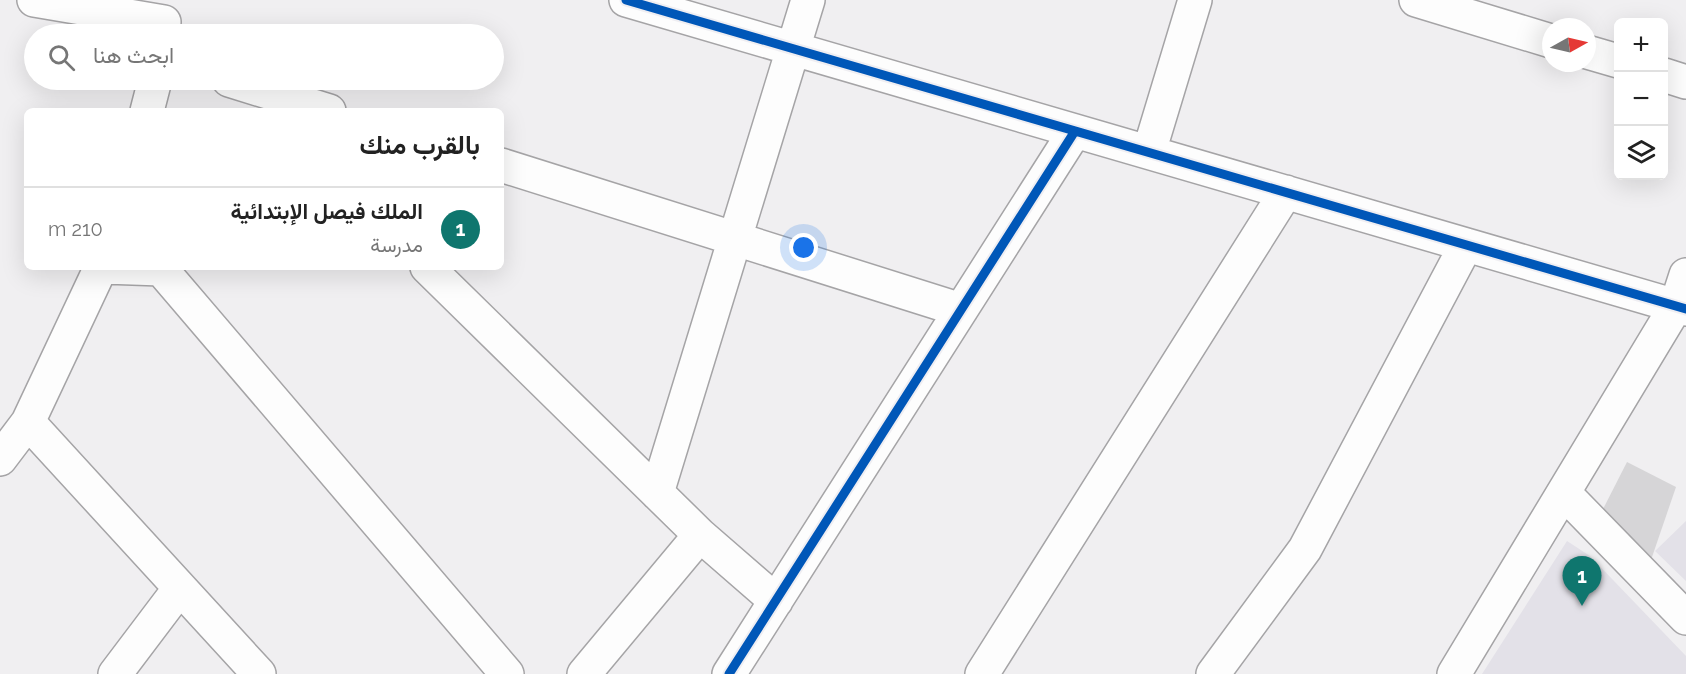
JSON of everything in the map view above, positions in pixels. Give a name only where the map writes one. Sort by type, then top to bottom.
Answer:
[{"type":"street","points":[[34,0],[164,19]]},
{"type":"street","points":[[626,0],[1681,307]]},
{"type":"street","points":[[657,493],[808,0]]},
{"type":"street","points":[[1149,152],[1195,0]]},
{"type":"street","points":[[1416,0],[1542,38]]},
{"type":"street","points":[[1596,55],[1614,60]]},
{"type":"street","points":[[1668,76],[1686,82]]},
{"type":"street","points":[[148,108],[152,90]]},
{"type":"street","points":[[244,90],[264,108]]},
{"type":"street","points":[[262,90],[319,108]]},
{"type":"street","points":[[740,670],[776,601],[1075,131]]},
{"type":"street","points":[[504,166],[961,310]]},
{"type":"street","points":[[982,674],[1286,192]]},
{"type":"street","points":[[1213,674],[1305,549],[1466,245]]},
{"type":"street","points":[[0,459],[28,422],[101,270]]},
{"type":"street","points":[[163,270],[507,674]]},
{"type":"street","points":[[430,270],[700,535],[776,601]]},
{"type":"street","points":[[1454,674],[1681,307],[1686,275]]},
{"type":"street","points":[[28,422],[259,674]]},
{"type":"street","points":[[1564,493],[1686,618]]},
{"type":"street","points":[[585,674],[700,535]]},
{"type":"street","points":[[115,674],[180,588]]},
{"type":"shaded area","points":[[1686,521],[1686,581],[1655,551]]},
{"type":"shaded area","points":[[1567,541],[1590,556],[1686,656],[1686,674],[1482,674]]},
{"type":"building","points":[[1627,462],[1676,487],[1651,560],[1600,515]]},
{"type":"cycle path","points":[[626,0],[1686,309]]},
{"type":"cycle path","points":[[729,674],[1075,131]]},
{"type":"place","name":"الملك فيصل الإبتدائية","points":[[1582,606]]}]
